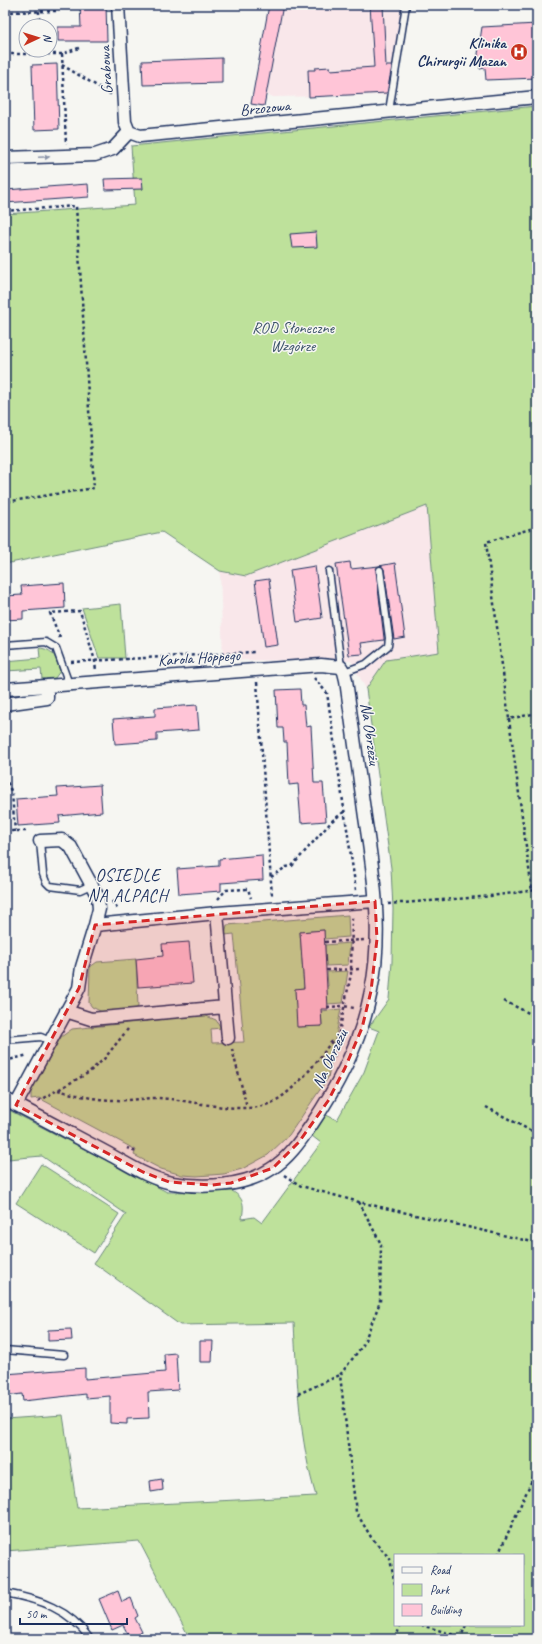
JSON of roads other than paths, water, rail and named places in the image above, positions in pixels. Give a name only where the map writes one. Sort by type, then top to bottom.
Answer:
[{"type":"street","name":"Grabowa","points":[[118,5],[125,122],[129,132]]},
{"type":"street","name":"Brzozowa","points":[[129,132],[140,136],[537,97]]},
{"type":"street","points":[[5,158],[95,155],[113,149],[129,132]]},
{"type":"street","name":"Karola Hoppego","points":[[5,689],[97,682],[339,668]]},
{"type":"street","name":"Na Obrzeżu","points":[[14,1100],[143,1172],[169,1182],[188,1185],[231,1183],[260,1175],[273,1168],[299,1142],[328,1101],[345,1068],[362,1028],[374,970],[377,940],[374,879],[339,668]]},
{"type":"street","points":[[5,704],[47,698],[47,686]]},
{"type":"street","points":[[14,1100],[42,1056],[79,988],[82,966],[99,909],[98,897],[71,847],[62,840],[40,841]]},
{"type":"street","points":[[95,925],[216,907],[273,908],[376,903]]},
{"type":"street","points":[[216,907],[228,1038]]},
{"type":"street","points":[[66,1011],[92,1019],[225,1007]]},
{"type":"lane","points":[[389,111],[406,5]]},
{"type":"lane","points":[[329,571],[339,668],[366,664],[388,646],[389,638],[380,570]]},
{"type":"lane","points":[[5,645],[46,642],[56,648],[70,684]]},
{"type":"lane","points":[[40,841],[43,874],[46,882],[50,886],[80,890],[91,885]]},
{"type":"lane","points":[[5,1040],[41,1037],[50,1041]]},
{"type":"lane","points":[[5,1350],[64,1355]]},
{"type":"lane","points":[[5,1593],[34,1598],[54,1607],[72,1618],[90,1639]]},
{"type":"place","name":"Klinika Chirurgii Mazan","points":[[519,52]]},
{"type":"district","name":"OSIEDLE NA ALPACH","points":[[128,885]]},
{"type":"park label","name":"ROD Słoneczne Wzgórze","points":[[293,337]]}]
